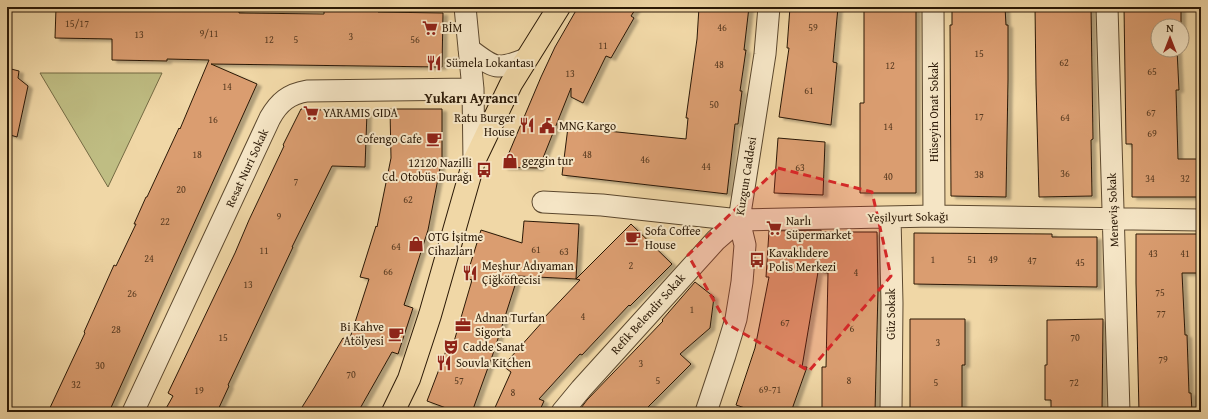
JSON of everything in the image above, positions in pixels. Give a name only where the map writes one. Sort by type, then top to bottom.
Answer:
[{"type":"main road","points":[[393,412],[409,378],[430,315],[474,161],[511,84],[559,7]]},
{"type":"street","points":[[465,7],[473,89],[474,161]]},
{"type":"street","name":"Kuzgun Caddesi","points":[[706,412],[736,319],[742,282],[745,244],[739,220],[765,54],[769,7]]},
{"type":"street","name":"Hüseyin Onat Sokak","points":[[933,7],[934,216]]},
{"type":"street","name":"Meneviş Sokak","points":[[1107,7],[1119,412]]},
{"type":"street","points":[[469,49],[488,63],[496,66],[510,65],[526,59]]},
{"type":"street","name":"Resat Nuri Sokak","points":[[133,412],[266,125],[275,109],[281,102],[296,93],[307,91],[473,89]]},
{"type":"street","name":"Yeşilyurt Sokağı","points":[[543,202],[602,205],[739,220],[934,216],[1201,220]]},
{"type":"street","name":"Güz Sokak","points":[[890,217],[892,303],[891,412]]},
{"type":"street","name":"Refik Belendir Sokak","points":[[562,412],[586,383],[716,240],[739,220]]},
{"type":"highlighted area","points":[[778,168],[872,192],[891,276],[809,371],[727,324],[688,255]]},
{"type":"shaded area","points":[[40,73],[162,73],[108,187]]},
{"type":"building","points":[[239,7],[239,13],[324,14],[324,7],[378,7],[378,12],[443,13],[442,67],[211,64],[257,84],[109,412],[48,412],[85,333],[84,332],[114,265],[116,266],[136,224],[134,224],[146,197],[179,128],[180,129],[209,60],[112,60],[112,39],[55,38],[56,8]]},
{"type":"building","points":[[578,7],[637,7],[631,16],[634,18],[611,58],[606,56],[583,103],[571,97],[571,88],[539,168],[503,167],[555,47]]},
{"type":"building","points":[[699,7],[749,7],[744,50],[746,50],[740,91],[742,91],[738,124],[735,124],[727,194],[562,175],[568,127],[686,139],[688,118],[686,118],[697,39]]},
{"type":"building","points":[[790,7],[838,7],[833,62],[837,63],[831,125],[779,117],[789,48],[787,48]]},
{"type":"building","points":[[864,7],[916,7],[916,193],[860,193],[860,103],[864,103]]},
{"type":"building","points":[[952,7],[1005,7],[1006,25],[1008,25],[1006,197],[951,196],[950,25],[952,25]]},
{"type":"building","points":[[1035,7],[1091,7],[1093,139],[1091,140],[1092,196],[1039,197]]},
{"type":"building","points":[[1124,7],[1181,7],[1181,18],[1150,18],[1150,58],[1177,58],[1179,90],[1176,90],[1178,159],[1201,159],[1201,197],[1132,197],[1132,144],[1126,144]]},
{"type":"building","points":[[7,68],[19,71],[18,78],[28,86],[17,137],[7,134]]},
{"type":"building","points":[[301,109],[367,112],[365,167],[332,166],[292,247],[217,412],[164,412],[173,396],[168,393],[235,253],[284,146],[283,145]]},
{"type":"building","points":[[390,109],[442,109],[442,158],[428,230],[404,305],[413,308],[398,354],[392,352],[358,412],[299,412],[343,338],[349,341],[369,279],[360,277],[376,226],[377,227],[391,158]]},
{"type":"building","points":[[778,138],[825,142],[823,195],[774,193]]},
{"type":"building","points":[[524,221],[579,224],[576,279],[518,276],[494,351],[472,412],[457,412],[427,401],[449,343],[453,345],[472,280],[466,278],[481,230],[522,243]]},
{"type":"building","points":[[631,224],[672,264],[630,306],[629,305],[582,355],[580,354],[539,399],[544,401],[539,412],[493,412],[511,372],[503,366],[544,320],[543,319],[580,280],[576,279]]},
{"type":"building","points":[[821,230],[821,232],[877,232],[878,290],[875,412],[822,412],[822,367],[826,367],[828,273],[818,272],[802,367],[807,367],[791,412],[757,412],[736,405],[755,348],[769,277],[766,277],[769,231]]},
{"type":"building","points":[[914,233],[1052,234],[1052,237],[1097,237],[1097,287],[914,284]]},
{"type":"building","points":[[1136,234],[1201,234],[1201,273],[1182,273],[1185,335],[1187,335],[1189,393],[1191,393],[1192,412],[1139,412]]},
{"type":"building","points":[[695,282],[714,297],[710,328],[680,354],[691,364],[643,412],[578,412],[587,400],[663,321],[662,320]]},
{"type":"building","points":[[910,319],[965,319],[965,365],[962,365],[962,410],[910,410]]},
{"type":"building","points":[[1103,319],[1102,412],[1051,412],[1051,400],[1045,400],[1047,320]]},
{"type":"place","name":"BİM","points":[[430,28]]},
{"type":"place","name":"Sümela Lokantası","points":[[434,63]]},
{"type":"place","name":"YARAMIS GIDA","points":[[311,113]]},
{"type":"place","name":"Ratu Burger House","points":[[527,125]]},
{"type":"place","name":"MNG Kargo","points":[[547,126]]},
{"type":"place","name":"Cofengo Cafe","points":[[434,139]]},
{"type":"place","name":"gezgin tur","points":[[510,161]]},
{"type":"place","name":"12120 Nazilli Cd. Otobüs Durağı","points":[[484,170]]},
{"type":"place","name":"Narlı Süpermarket","points":[[774,228]]},
{"type":"place","name":"Sofa Coffee House","points":[[633,238]]},
{"type":"place","name":"OTG İşitme Cihazları","points":[[416,244]]},
{"type":"place","name":"Kavaklıdere Polis Merkezi","points":[[757,260]]},
{"type":"place","name":"Meşhur Adıyaman Çiğköftecisi","points":[[470,273]]},
{"type":"place","name":"Adnan Turfan Sigorta","points":[[463,325]]},
{"type":"place","name":"Bi Kahve Atölyesi","points":[[396,334]]},
{"type":"place","name":"Cadde Sanat","points":[[451,347]]},
{"type":"place","name":"Souvla Kitchen","points":[[444,363]]},
{"type":"district","name":"Yukarı Ayrancı","points":[[471,98]]}]
